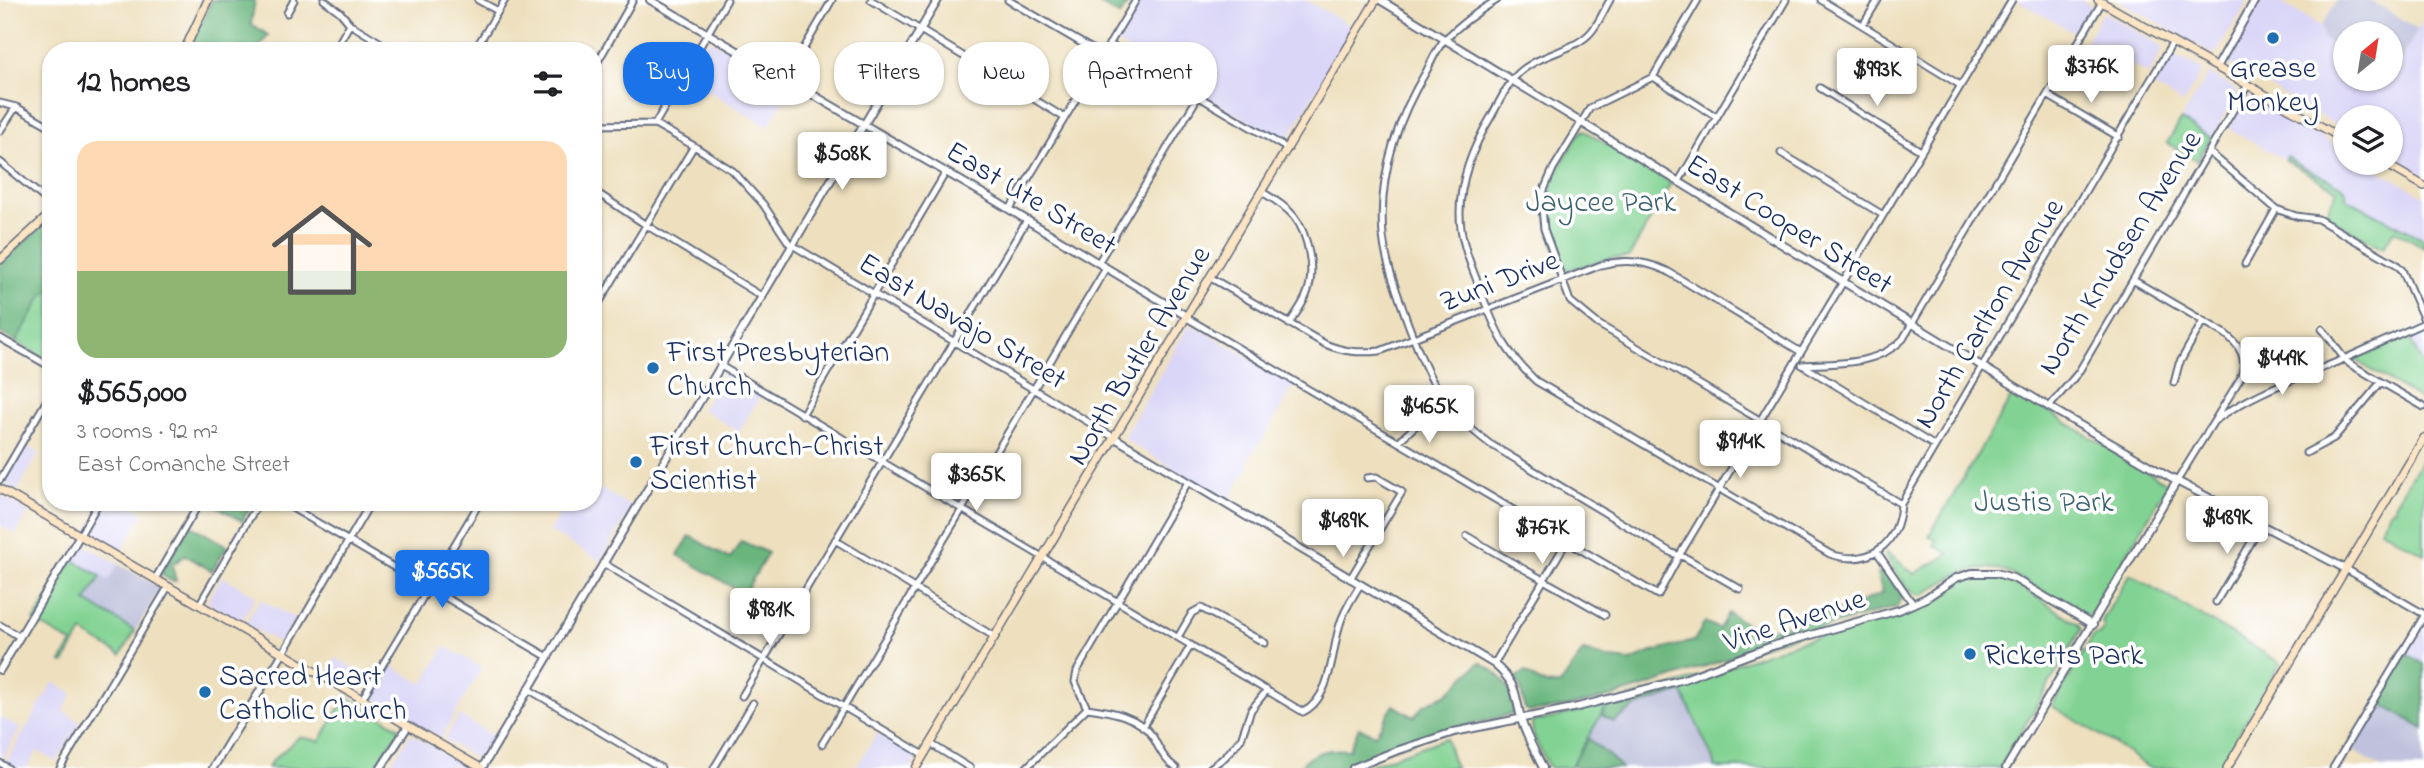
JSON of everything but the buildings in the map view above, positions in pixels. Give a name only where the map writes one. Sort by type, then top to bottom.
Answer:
[{"type":"main road","points":[[188,42],[208,0]]},
{"type":"main road","name":"North Butler Avenue","points":[[916,768],[1378,0]]},
{"type":"main road","points":[[2100,1],[2333,134]]},
{"type":"main road","points":[[2403,174],[2424,186]]},
{"type":"main road","points":[[0,260],[42,221]]},
{"type":"main road","points":[[2227,768],[2424,438]]},
{"type":"main road","points":[[0,489],[482,768]]},
{"type":"street","points":[[287,13],[294,0]]},
{"type":"street","points":[[324,0],[350,24],[379,42]]},
{"type":"street","points":[[478,0],[498,11]]},
{"type":"street","points":[[479,42],[505,0]]},
{"type":"street","points":[[602,54],[633,0]]},
{"type":"street","name":"East Ute Street","points":[[650,0],[728,46]]},
{"type":"street","points":[[602,128],[655,124],[727,0]]},
{"type":"street","points":[[808,42],[832,0]]},
{"type":"street","points":[[871,0],[1065,118]]},
{"type":"street","points":[[482,768],[938,0]]},
{"type":"street","points":[[1009,0],[1080,42]]},
{"type":"street","points":[[1110,42],[1136,0]]},
{"type":"street","name":"East Cooper Street","points":[[1378,0],[2049,407],[2177,481],[2346,569]]},
{"type":"street","points":[[1497,0],[1463,22],[1445,40],[1415,88],[1391,146],[1384,181],[1382,217],[1387,263],[1413,337],[1444,400],[1469,427],[1490,444],[1740,589]]},
{"type":"street","points":[[1610,0],[1591,32],[1581,40],[1530,64],[1512,80],[1480,135],[1469,160],[1461,216],[1464,244],[1504,345],[1515,361],[1536,381],[1830,554],[1843,559],[1877,552],[1913,604]]},
{"type":"street","points":[[1698,0],[1653,77],[1590,107],[1550,174],[1543,195],[1544,229],[1570,301],[1598,324],[1901,504]]},
{"type":"street","points":[[1679,181],[1786,0]]},
{"type":"street","points":[[1821,0],[1960,85]]},
{"type":"street","points":[[1863,25],[1878,0]]},
{"type":"street","points":[[1679,556],[2012,0]]},
{"type":"street","points":[[2217,67],[2255,0]]},
{"type":"street","points":[[1802,365],[1870,359],[1885,354],[1903,339],[2049,96],[2100,1]]},
{"type":"street","points":[[339,42],[350,24]]},
{"type":"street","name":"North Carlton Avenue","points":[[1877,552],[1895,531],[1901,504],[2173,43]]},
{"type":"street","points":[[1653,77],[1717,117]]},
{"type":"street","name":"North Knudsen Avenue","points":[[2049,407],[2078,373],[2248,85]]},
{"type":"street","points":[[1820,88],[1921,151]]},
{"type":"street","points":[[2049,96],[2119,137]]},
{"type":"street","name":"East Ute Street","points":[[820,99],[1658,595],[1679,556]]},
{"type":"street","points":[[0,103],[16,107],[42,122]]},
{"type":"street","points":[[1010,209],[1073,105]]},
{"type":"street","points":[[1098,263],[1193,105]]},
{"type":"street","points":[[1212,105],[1288,149]]},
{"type":"street","points":[[0,131],[16,107]]},
{"type":"street","name":"East Navajo Street","points":[[655,124],[733,171],[763,204],[788,242],[794,246],[1494,664],[1508,677],[1516,690],[1521,718],[1543,768]]},
{"type":"street","points":[[602,298],[694,146]]},
{"type":"street","points":[[2209,152],[2276,209],[2296,216],[2318,219],[2396,264],[2402,270],[2424,321],[2344,359],[2268,389],[2236,405],[2213,422]]},
{"type":"street","points":[[1781,153],[1883,215]]},
{"type":"street","points":[[1,165],[42,197]]},
{"type":"street","points":[[802,415],[946,172]]},
{"type":"street","points":[[1262,192],[1294,214],[1306,234],[1312,268],[1311,281],[1306,296],[1289,324]]},
{"type":"street","points":[[602,196],[763,297]]},
{"type":"street","points":[[2245,264],[2276,209]]},
{"type":"street","points":[[741,696],[1027,220]]},
{"type":"street","name":"Zuni Drive","points":[[1210,278],[1344,352],[1380,351],[1608,263],[1629,261],[1651,264],[1667,271],[1801,352]]},
{"type":"street","points":[[822,744],[1106,268]]},
{"type":"street","points":[[2006,768],[2242,374],[2244,355],[2230,338],[2133,280]]},
{"type":"street","points":[[2175,383],[2179,363],[2203,321]]},
{"type":"street","points":[[2322,329],[2335,343],[2344,359],[2424,407]]},
{"type":"street","points":[[0,338],[42,362]]},
{"type":"street","points":[[1796,361],[1935,446]]},
{"type":"street","points":[[721,366],[1303,713],[1312,706],[1329,676],[1341,620],[1360,584]]},
{"type":"street","points":[[2306,453],[2334,438],[2381,382]]},
{"type":"street","points":[[1399,442],[1444,400]]},
{"type":"street","points":[[0,480],[42,408]]},
{"type":"street","points":[[1350,579],[1402,492],[1376,477],[1367,478]]},
{"type":"street","points":[[1087,708],[1075,682],[1077,671],[1188,482]]},
{"type":"street","points":[[0,670],[94,511]]},
{"type":"street","points":[[155,579],[195,511]]},
{"type":"street","points":[[199,605],[254,511]]},
{"type":"street","points":[[297,511],[548,657]]},
{"type":"street","points":[[213,768],[366,511]]},
{"type":"street","points":[[362,699],[475,511]]},
{"type":"street","points":[[2216,602],[2262,524]]},
{"type":"street","points":[[1467,536],[1605,615]]},
{"type":"street","points":[[835,540],[995,637]]},
{"type":"street","points":[[1494,664],[1567,541]]},
{"type":"street","points":[[603,563],[924,755]]},
{"type":"street","points":[[2333,768],[2424,615],[2346,569]]},
{"type":"street","name":"Vine Avenue","points":[[1353,768],[1454,732],[1604,701],[1684,679],[1758,651],[1913,604],[1956,578],[1972,573],[1990,572],[2018,580],[2093,625]]},
{"type":"street","points":[[60,768],[168,587]]},
{"type":"street","points":[[1178,637],[1192,613],[1200,608],[1265,643]]},
{"type":"street","points":[[0,625],[20,637]]},
{"type":"street","points":[[1143,727],[1191,645]]},
{"type":"street","points":[[528,689],[661,768]]},
{"type":"street","points":[[1210,768],[1225,757],[1241,739],[1251,710],[1267,690]]},
{"type":"street","points":[[714,768],[753,703]]},
{"type":"street","points":[[1087,708],[1119,714],[1143,727],[1163,756],[1177,768]]},
{"type":"street","points":[[1026,768],[1087,708]]},
{"type":"street","points":[[381,768],[408,726]]},
{"type":"street","points":[[930,744],[970,768]]},
{"type":"street","points":[[0,763],[8,768]]},
{"type":"shaded area","points":[[1142,0],[1306,0],[1354,28],[1288,138],[1282,141],[1217,103],[1217,42],[1117,40]]},
{"type":"shaded area","points":[[2017,0],[2082,0],[2094,9],[2078,35]]},
{"type":"shaded area","points":[[2118,0],[2249,0],[2215,55]]},
{"type":"shaded area","points":[[2261,0],[2276,0],[2321,26],[2324,40],[2333,46],[2333,91],[2403,91],[2403,56],[2424,18],[2424,175],[2403,163],[2403,105],[2333,105],[2333,123],[2227,63]]},
{"type":"shaded area","points":[[2337,0],[2369,0],[2418,29],[2403,55],[2403,21],[2333,21],[2333,46],[2324,40],[2321,26]]},
{"type":"shaded area","points":[[2105,13],[2163,47],[2149,75],[2121,59],[2119,62],[2085,42]]},
{"type":"shaded area","points":[[711,40],[728,50],[728,103],[714,94],[714,42],[707,41]]},
{"type":"shaded area","points":[[2173,55],[2203,70],[2183,104],[2154,87]]},
{"type":"shaded area","points":[[2209,73],[2238,91],[2211,138],[2181,120]]},
{"type":"shaded area","points":[[2251,97],[2333,144],[2333,175],[2387,175],[2424,196],[2424,239],[2346,199],[2345,189],[2334,181],[2301,167],[2287,157],[2285,160],[2229,128],[2247,98]]},
{"type":"shaded area","points":[[732,105],[781,105],[768,127]]},
{"type":"shaded area","points":[[1194,326],[1295,384],[1265,436],[1246,461],[1250,464],[1228,501],[1127,441],[1124,436],[1188,327]]},
{"type":"shaded area","points":[[2424,327],[2424,368],[2408,334]]},
{"type":"shaded area","points":[[724,373],[761,395],[739,432],[702,409]]},
{"type":"shaded area","points":[[25,445],[39,453],[17,492],[4,482]]},
{"type":"shaded area","points":[[602,490],[632,507],[600,561],[549,531],[561,511],[602,511]]},
{"type":"shaded area","points":[[0,495],[29,512],[16,534],[0,525]]},
{"type":"shaded area","points":[[100,511],[144,513],[121,552],[88,533]]},
{"type":"shaded area","points":[[82,543],[118,564],[109,581],[71,559]]},
{"type":"shaded area","points":[[118,564],[157,586],[159,590],[135,631],[86,601],[101,576],[109,580]]},
{"type":"shaded area","points":[[222,576],[256,596],[241,622],[207,602]]},
{"type":"shaded area","points":[[260,599],[296,619],[280,643],[245,624]]},
{"type":"shaded area","points":[[2424,624],[2424,664],[2407,654]]},
{"type":"shaded area","points":[[445,646],[482,668],[441,738],[370,696],[389,664],[423,684]]},
{"type":"shaded area","points":[[336,658],[369,677],[361,690],[327,672]]},
{"type":"shaded area","points":[[53,682],[73,693],[63,711],[80,722],[56,762],[37,751],[27,768],[17,768],[6,762]]},
{"type":"shaded area","points":[[1682,691],[1715,768],[1621,768],[1588,738],[1602,715],[1614,722],[1635,707]]},
{"type":"shaded area","points":[[2378,702],[2424,729],[2424,768],[2382,768],[2350,749]]},
{"type":"shaded area","points":[[459,715],[494,736],[480,758],[475,758],[445,740]]},
{"type":"shaded area","points":[[0,717],[21,728],[2,759],[0,758]]},
{"type":"shaded area","points":[[877,733],[917,757],[911,768],[856,768]]},
{"type":"shaded area","points":[[411,734],[413,735],[468,767],[387,768]]},
{"type":"green space","points":[[212,0],[255,0],[251,24],[268,35],[263,42],[191,42]]},
{"type":"green space","points":[[1093,0],[1130,0],[1120,16]]},
{"type":"green space","points":[[2181,120],[2211,138],[2197,161],[2167,143]]},
{"type":"green space","name":"Jaycee Park","points":[[1583,130],[1671,183],[1629,257],[1611,258],[1569,270],[1562,267],[1551,237],[1548,199],[1557,173]]},
{"type":"green space","points":[[2287,156],[2345,189],[2347,199],[2424,239],[2424,247],[2394,230],[2383,248],[2325,216],[2337,190],[2285,160]]},
{"type":"green space","points":[[42,225],[42,297],[16,342],[0,333],[0,265]]},
{"type":"green space","points":[[42,297],[42,357],[16,342]]},
{"type":"green space","points":[[2408,334],[2424,368],[2424,402],[2353,359]]},
{"type":"green space","name":"Justis Park","points":[[2015,391],[2168,484],[2089,615],[2018,577],[1990,568],[1961,573],[1923,595],[1917,594],[1906,586],[1885,555],[1887,552],[1914,574],[1949,554],[1934,545],[1937,541],[1929,536]]},
{"type":"green space","points":[[2424,455],[2424,554],[2380,529],[2391,510],[2395,509],[2394,505]]},
{"type":"green space","points":[[225,511],[248,511],[242,521]]},
{"type":"green space","points":[[190,525],[227,546],[212,571],[185,555],[172,565],[176,581],[171,581],[161,574]]},
{"type":"green space","points":[[690,536],[730,559],[741,541],[768,553],[744,594],[678,555]]},
{"type":"green space","points":[[71,559],[101,576],[86,601],[135,631],[121,655],[82,632],[64,663],[61,662],[72,643],[34,621]]},
{"type":"green space","points":[[1885,572],[1902,596],[1897,607],[1754,649],[1615,696],[1558,708],[1529,712],[1525,709],[1520,686],[1515,679],[1525,672],[1546,684],[1560,685],[1583,651],[1611,659],[1631,661],[1649,653],[1694,641],[1705,622],[1719,629],[1728,613],[1761,632],[1847,608],[1883,593],[1877,574]]},
{"type":"green space","points":[[2130,574],[2281,663],[2218,768],[2149,768],[2052,706],[2093,636],[2100,634],[2104,628],[2102,621]]},
{"type":"green space","points":[[1977,576],[2014,582],[2078,624],[2081,630],[2000,768],[1715,768],[1679,684],[1792,644],[1902,612],[1929,600],[1959,581]]},
{"type":"green space","points":[[2407,654],[2424,664],[2424,729],[2378,702]]},
{"type":"green space","points":[[1480,662],[1495,672],[1508,688],[1514,712],[1512,714],[1432,735],[1346,768],[1299,768],[1315,754],[1349,750],[1359,727],[1375,735],[1394,705],[1414,717],[1424,705],[1447,694]]},
{"type":"green space","points":[[1679,684],[1682,691],[1635,707],[1614,722],[1602,715],[1608,703]]},
{"type":"green space","points":[[346,696],[398,727],[399,731],[375,768],[268,768],[272,761],[299,737],[320,741]]},
{"type":"green space","points":[[1608,703],[1570,768],[1550,768],[1535,739],[1532,722]]},
{"type":"green space","points":[[1446,738],[1455,768],[1362,768]]},
{"type":"green space","points":[[1588,738],[1621,768],[1577,768],[1572,765]]},
{"type":"place","name":"Grease Monkey","points":[[2273,38]]},
{"type":"place","name":"First Presbyterian Church","points":[[653,368]]},
{"type":"place","name":"First Church-Christ Scientist","points":[[636,462]]},
{"type":"place","name":"Ricketts Park","points":[[1970,654]]},
{"type":"place","name":"Sacred Heart Catholic Church","points":[[205,692]]}]
